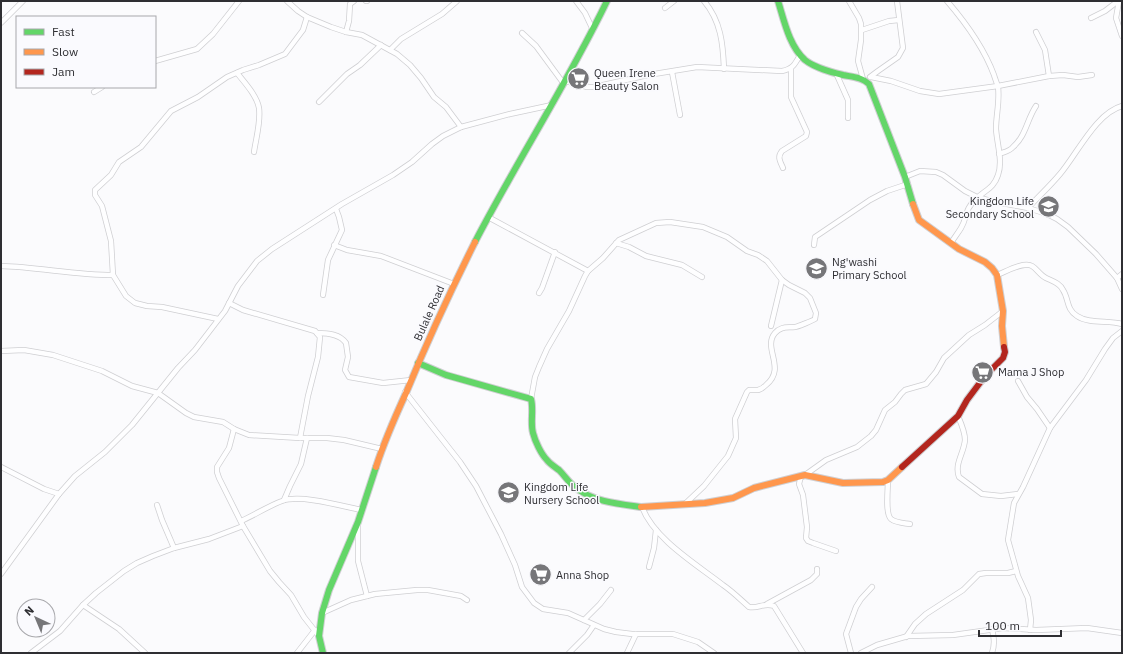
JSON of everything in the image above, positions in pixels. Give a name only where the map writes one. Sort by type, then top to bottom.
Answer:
[{"type":"street","points":[[1,23],[23,1]]},
{"type":"street","points":[[156,60],[197,49],[213,34],[239,1]]},
{"type":"street","points":[[287,1],[306,17],[346,32],[362,35],[390,50],[410,65],[434,97],[446,107],[461,127]]},
{"type":"street","points":[[346,32],[349,21],[350,4],[354,1]]},
{"type":"street","points":[[390,50],[401,39],[442,14],[457,1]]},
{"type":"street","points":[[576,1],[585,13],[593,30]]},
{"type":"street","name":"Bulale Road","points":[[323,653],[317,633],[328,590],[358,522],[382,449],[405,392],[454,284],[488,217],[565,82],[607,1]]},
{"type":"street","points":[[665,8],[674,1]]},
{"type":"street","points":[[704,1],[713,13],[720,30],[724,69]]},
{"type":"street","points":[[778,1],[800,55],[807,61],[836,73],[866,79],[890,80],[920,91],[939,94],[998,86],[1049,76],[1063,75],[1078,77],[1092,74]]},
{"type":"street","points":[[803,475],[848,483],[879,483],[888,480],[958,416],[967,400],[989,372],[1003,358],[1005,352],[1002,311],[997,275],[985,262],[951,243],[919,220],[914,209],[905,176],[878,106],[858,61],[862,30],[859,18],[849,1]]},
{"type":"street","points":[[866,79],[891,63],[902,52],[903,44],[897,1]]},
{"type":"street","points":[[947,1],[983,51],[998,86],[996,127],[1000,169],[995,182],[987,192],[977,197],[966,211],[961,228],[951,243]]},
{"type":"street","points":[[1091,18],[1105,11],[1118,1]]},
{"type":"street","points":[[1118,1],[1116,18],[1122,36]]},
{"type":"street","points":[[218,319],[135,303],[123,292],[113,275],[111,241],[102,206],[95,195],[95,190],[111,175],[119,162],[140,147],[171,111],[198,97],[227,77],[285,54],[303,30],[306,17]]},
{"type":"street","points":[[862,30],[899,20]]},
{"type":"street","points":[[1036,32],[1045,50],[1049,76]]},
{"type":"street","points":[[522,33],[536,46],[565,82],[587,87],[594,87],[683,69],[705,67],[773,72],[791,68]]},
{"type":"street","points":[[319,102],[347,74],[360,66],[381,45]]},
{"type":"street","points":[[783,168],[779,158],[782,151],[806,136],[807,132],[791,97],[791,68],[800,55]]},
{"type":"street","points":[[672,72],[680,115]]},
{"type":"street","points":[[237,73],[251,92],[259,108],[259,122],[254,152]]},
{"type":"street","points":[[836,73],[848,100],[848,118]]},
{"type":"street","points":[[94,92],[100,88]]},
{"type":"street","points":[[1,574],[59,494],[75,476],[105,452],[121,436],[195,350],[229,303],[238,286],[257,261],[289,238],[393,175],[412,162],[437,140],[461,127],[552,105]]},
{"type":"street","points":[[999,154],[1013,148],[1017,143],[1026,129],[1036,106]]},
{"type":"street","points":[[1028,208],[1060,174],[1091,131],[1111,110],[1122,106]]},
{"type":"street","points":[[905,176],[920,171],[936,172],[943,175],[964,191],[977,197],[1028,208],[1047,214],[1068,227],[1090,247],[1117,278],[1122,289]]},
{"type":"street","points":[[814,245],[815,238],[818,234],[870,200],[886,191],[908,184]]},
{"type":"street","points":[[323,295],[328,260],[342,230],[336,209]]},
{"type":"street","points":[[488,217],[588,270]]},
{"type":"street","points":[[685,504],[724,464],[736,438],[735,419],[747,392],[749,390],[761,389],[773,378],[775,369],[771,340],[773,334],[785,327],[795,327],[815,319],[816,313],[810,298],[805,293],[788,285],[782,280],[767,261],[758,255],[747,251],[727,237],[703,227],[670,222],[656,223],[637,233],[623,237],[603,258],[588,270],[569,311],[544,355],[535,376],[531,399],[533,407],[533,433],[546,460],[560,471],[576,488],[589,496],[620,504],[642,507],[705,503],[732,498],[754,488],[794,479],[803,475],[826,460],[857,447],[871,436],[876,430],[886,410],[904,390],[926,384],[936,372],[944,358],[969,335],[985,325],[1002,311]]},
{"type":"street","points":[[616,243],[629,247],[646,256],[682,265],[702,277]]},
{"type":"street","points":[[334,245],[347,250],[381,256],[454,284]]},
{"type":"street","points":[[539,293],[555,252]]},
{"type":"street","points":[[997,275],[1028,264],[1044,277],[1060,285],[1063,289],[1069,308],[1079,317],[1122,324]]},
{"type":"street","points":[[1,266],[22,266],[42,270],[113,275]]},
{"type":"street","points":[[1117,278],[1122,274]]},
{"type":"street","points":[[771,326],[782,280]]},
{"type":"street","points":[[229,303],[244,310],[317,333],[339,336],[346,343],[348,357],[345,370],[349,377],[383,383],[411,380]]},
{"type":"street","points":[[1030,630],[1028,598],[1016,571],[1008,540],[1013,508],[1018,494],[1023,487],[1050,428],[1086,380],[1105,348],[1113,338],[1122,331]]},
{"type":"street","points":[[300,438],[308,396],[318,357],[320,340],[317,333]]},
{"type":"street","points":[[1,351],[24,350],[53,355],[102,371],[132,386],[158,393],[194,417],[223,422],[234,429],[249,435],[327,438],[344,440],[382,449]]},
{"type":"street","points":[[418,363],[446,375],[531,399]]},
{"type":"street","points":[[1018,381],[1027,397],[1050,428]]},
{"type":"street","points":[[405,392],[437,435],[460,462],[476,486],[515,565],[522,587],[534,603],[543,609],[568,613],[594,625],[616,632],[636,634],[673,634],[698,642],[714,653]]},
{"type":"street","points":[[958,416],[965,440],[958,465],[959,477],[982,494],[1001,496],[1018,494]]},
{"type":"street","points":[[234,429],[228,448],[217,467],[217,472],[242,524],[270,571],[292,595],[304,617],[317,633],[297,653]]},
{"type":"street","points":[[284,500],[301,464],[307,438]]},
{"type":"street","points":[[1,467],[44,490],[59,494]]},
{"type":"street","points":[[799,484],[803,475]]},
{"type":"street","points":[[794,479],[799,484],[803,495],[807,527],[806,538],[808,541],[821,547],[836,551]]},
{"type":"street","points":[[888,480],[887,508],[889,517],[892,520],[910,524]]},
{"type":"street","points":[[31,653],[60,631],[96,593],[124,571],[153,556],[174,548],[209,539],[242,524],[284,500],[297,499],[324,502],[361,510]]},
{"type":"street","points":[[157,505],[174,548]]},
{"type":"street","points":[[642,507],[645,515],[664,538],[728,588],[749,607],[758,607],[766,604],[812,580],[817,574],[817,569]]},
{"type":"street","points":[[358,522],[359,537],[357,554],[367,596]]},
{"type":"street","points":[[648,567],[654,548],[656,530]]},
{"type":"street","points":[[906,637],[915,624],[926,614],[963,590],[979,574],[1008,573],[1016,571]]},
{"type":"street","points":[[851,653],[846,634],[856,607],[872,587]]},
{"type":"street","points":[[322,613],[351,600],[375,594],[422,590],[461,596],[467,600]]},
{"type":"street","points":[[584,620],[611,590]]},
{"type":"street","points":[[766,604],[771,604],[776,608],[803,653]]},
{"type":"street","points":[[83,605],[119,629],[145,653]]},
{"type":"street","points":[[569,653],[594,625]]},
{"type":"street","points":[[861,653],[877,645],[906,637],[953,635],[1003,628],[1030,630],[1087,628],[1122,633]]},
{"type":"street","points":[[992,629],[994,645],[992,653]]},
{"type":"street","points":[[627,653],[636,634]]},
{"type":"traffic: fast","points":[[475,242],[592,32],[607,1]]},
{"type":"traffic: fast","points":[[778,1],[791,40],[799,54],[805,60],[823,69],[860,79],[869,84],[905,177],[913,204]]},
{"type":"traffic: fast","points":[[418,363],[446,375],[531,399],[532,429],[540,451],[569,482],[583,493],[598,499],[607,502],[641,507]]},
{"type":"traffic: fast","points":[[323,653],[319,636],[322,613],[329,590],[358,522],[376,467]]},
{"type":"traffic: slow","points":[[913,204],[919,220],[959,249],[985,262],[997,275],[1003,311],[1002,326],[1004,347]]},
{"type":"traffic: slow","points":[[376,467],[422,355],[475,242]]},
{"type":"traffic: slow","points":[[641,507],[705,503],[733,498],[754,488],[805,475],[843,483],[883,482],[888,480],[902,467]]},
{"type":"traffic: jam","points":[[902,467],[958,416],[967,400],[985,376],[1003,358],[1005,352],[1004,347]]},
{"type":"place","name":"Queen Irene Beauty Salon","points":[[579,79]]},
{"type":"place","name":"Kingdom Life Secondary School","points":[[1049,207]]},
{"type":"place","name":"Ng'washi Primary School","points":[[817,268]]},
{"type":"place","name":"Mama J Shop","points":[[982,372]]},
{"type":"place","name":"Kingdom Life Nursery School","points":[[508,493]]},
{"type":"place","name":"Anna Shop","points":[[541,575]]}]
